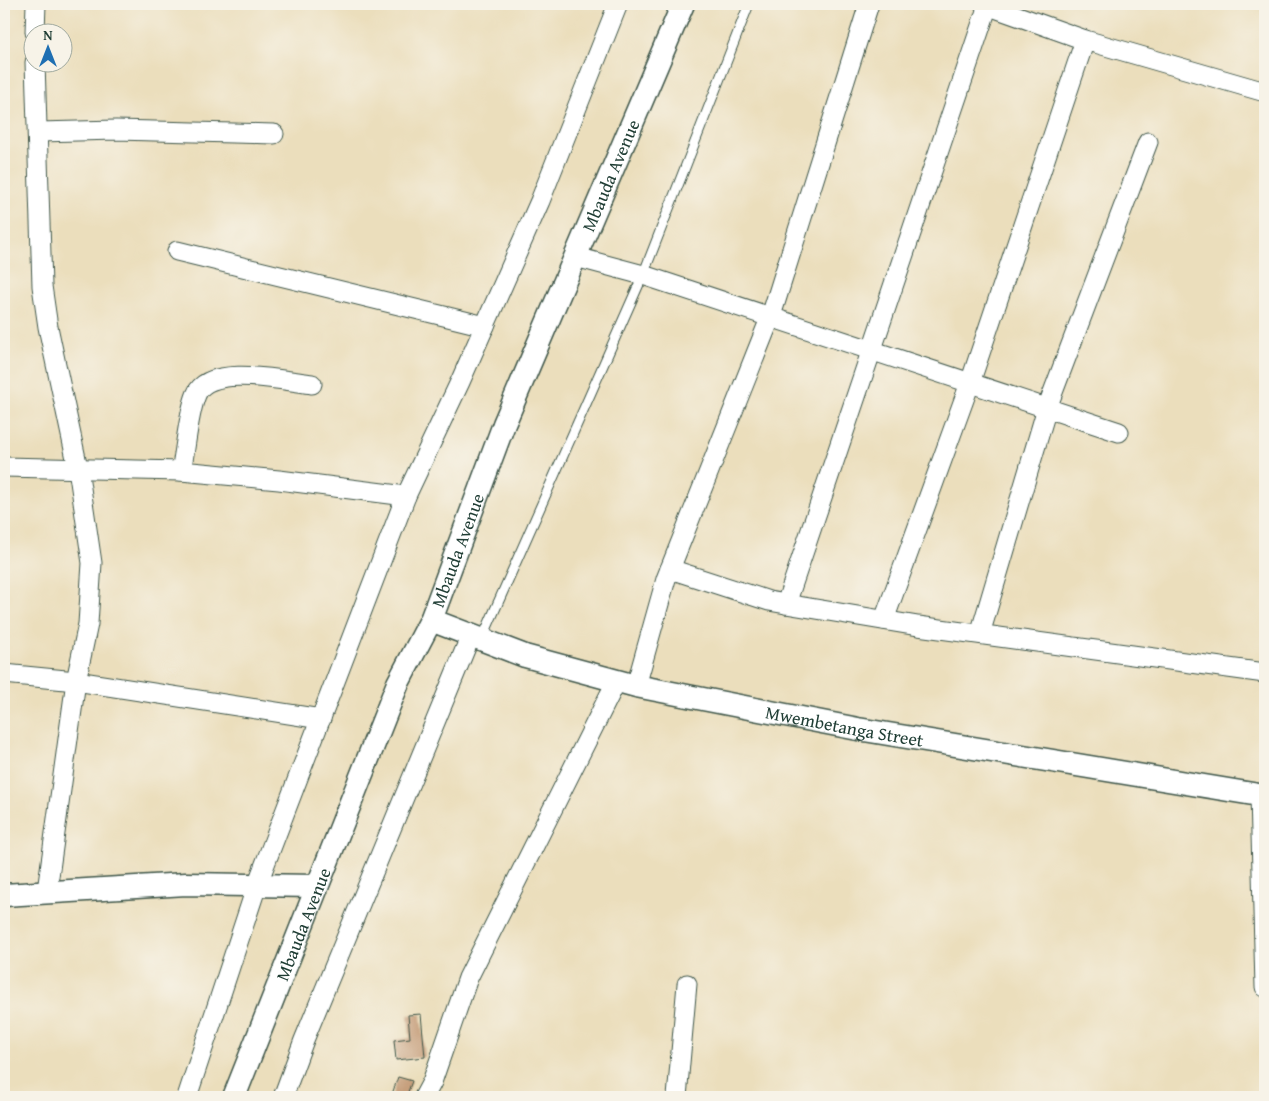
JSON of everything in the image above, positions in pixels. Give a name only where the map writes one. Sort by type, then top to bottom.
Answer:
[{"type":"street","points":[[35,22],[36,4]]},
{"type":"street","points":[[188,1097],[257,885],[406,496],[485,326],[540,201],[618,4]]},
{"type":"street","name":"Mbauda Avenue","points":[[234,1097],[286,970],[316,886],[398,682],[431,620],[504,424],[684,4]]},
{"type":"street","points":[[424,1097],[432,1082],[468,978],[626,684],[771,316],[869,4]]},
{"type":"street","points":[[786,604],[986,4],[1085,40],[1265,92]]},
{"type":"street","points":[[884,620],[970,383],[1085,40]]},
{"type":"street","points":[[35,72],[42,286],[48,327],[78,468],[92,564],[88,624],[76,681],[47,891]]},
{"type":"street","points":[[38,132],[116,130],[274,134]]},
{"type":"street","points":[[980,634],[1047,408],[1148,142]]},
{"type":"street","points":[[177,252],[485,326]]},
{"type":"street","points":[[576,257],[643,275],[771,316],[1119,432]]},
{"type":"street","points":[[181,471],[196,393],[212,380],[238,375],[312,384]]},
{"type":"street","points":[[4,467],[181,471],[279,480],[406,496]]},
{"type":"street","points":[[670,569],[769,601],[884,620],[1265,674]]},
{"type":"street","name":"Mwembetanga Street","points":[[431,620],[525,656],[626,684],[858,729],[1262,796]]},
{"type":"street","points":[[284,1097],[304,1040],[476,637]]},
{"type":"street","points":[[4,674],[76,681],[321,719]]},
{"type":"street","points":[[1262,796],[1265,987]]},
{"type":"street","points":[[4,895],[186,884],[316,886]]},
{"type":"street","points":[[676,1097],[687,984]]},
{"type":"lane","points":[[476,637],[643,275],[749,4]]},
{"type":"building","points":[[421,1014],[425,1057],[396,1060],[394,1040],[410,1038],[408,1015]]},
{"type":"building","points":[[398,1077],[412,1081],[406,1097],[391,1097]]}]
